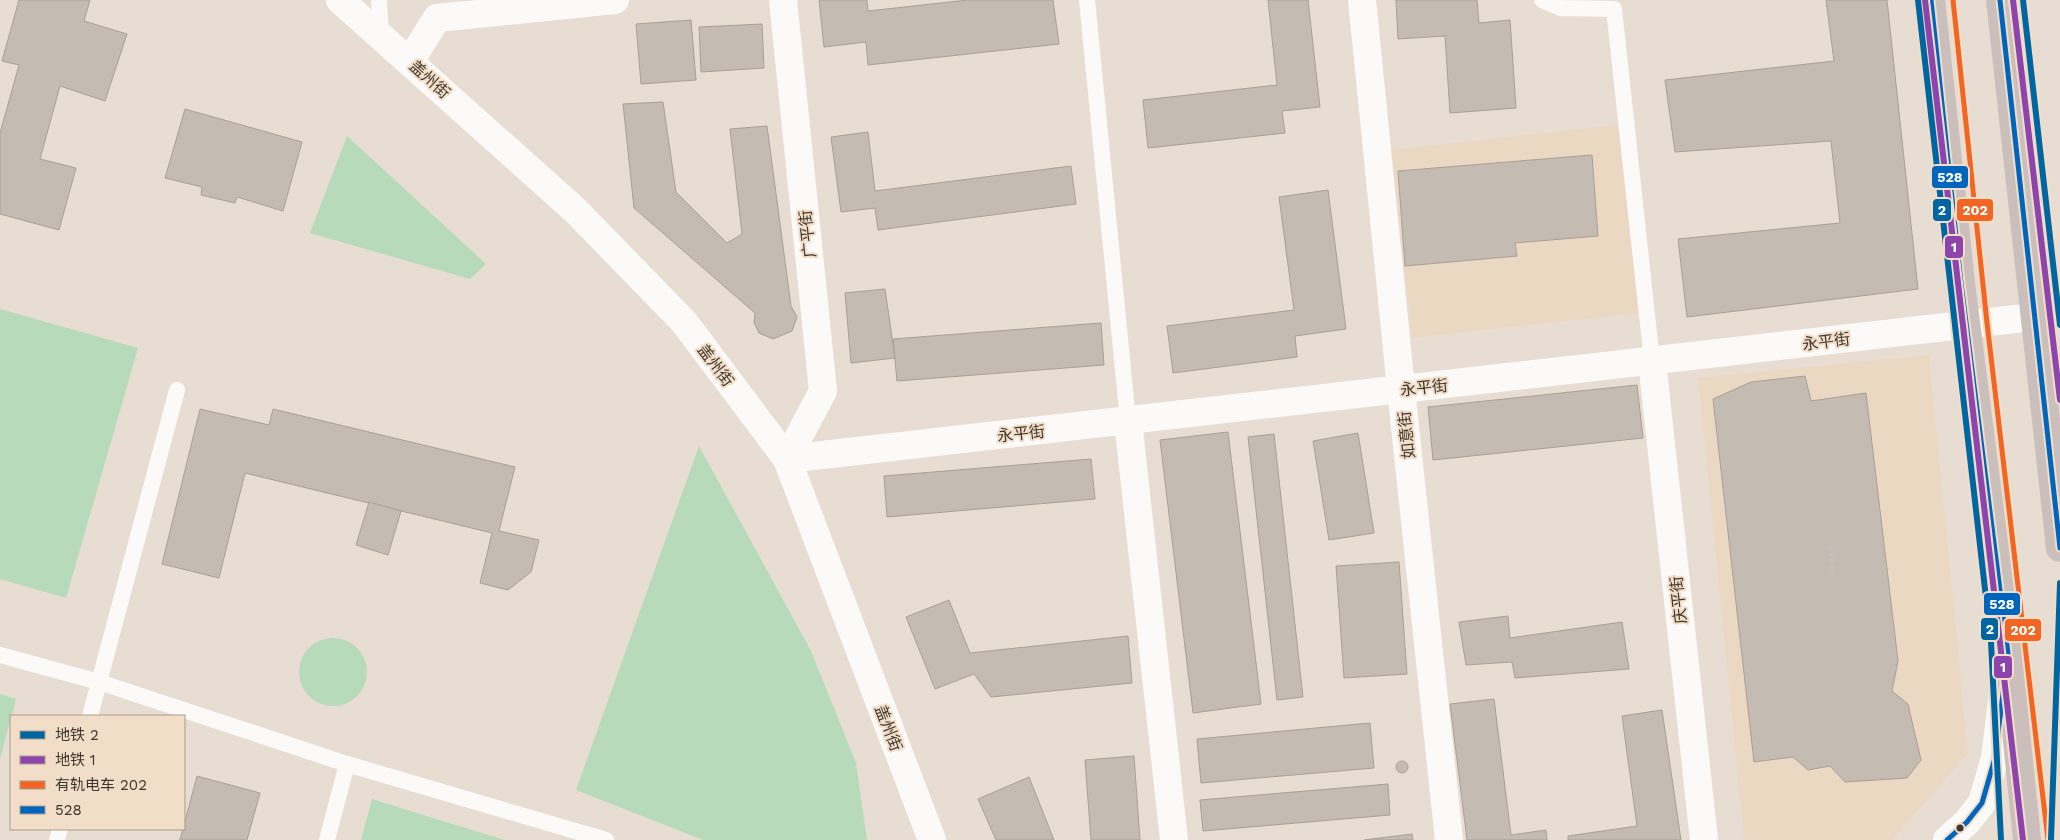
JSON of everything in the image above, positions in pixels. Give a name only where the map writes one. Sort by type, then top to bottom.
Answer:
[{"type":"main road","points":[[1931,0],[1966,325],[2008,653],[2027,840]]},
{"type":"main road","points":[[2000,0],[2047,316],[2060,548]]},
{"type":"street","name":"盖州街","points":[[340,0],[575,210],[684,322],[787,459],[932,840]]},
{"type":"street","points":[[410,61],[437,18],[615,0]]},
{"type":"street","name":"广平街","points":[[783,0],[823,392],[787,459]]},
{"type":"street","name":"如意街","points":[[1362,0],[1449,840]]},
{"type":"street","name":"永平街","points":[[787,459],[2047,316]]},
{"type":"street","name":"庆平街","points":[[1652,361],[1704,840]]},
{"type":"street","points":[[1128,421],[1174,840]]},
{"type":"street","points":[[1947,840],[1967,822],[1982,803],[1994,758],[2008,653]]},
{"type":"lane","points":[[379,0],[381,35]]},
{"type":"lane","points":[[1087,0],[1128,421]]},
{"type":"lane","points":[[1542,0],[1560,8],[1614,9],[1652,361]]},
{"type":"lane","points":[[90,715],[177,390]]},
{"type":"lane","points":[[0,655],[99,682],[347,764],[606,840]]},
{"type":"lane","points":[[327,840],[347,764]]},
{"type":"path","points":[[1830,546],[1833,574]]},
{"type":"shaded area","points":[[1618,125],[1639,313],[1412,338],[1391,150]]},
{"type":"shaded area","points":[[1929,355],[1968,753],[1892,840],[1744,840],[1698,378]]},
{"type":"green space","points":[[347,136],[486,264],[470,279],[310,233]]},
{"type":"green space","points":[[0,309],[138,348],[66,598],[0,579]]},
{"type":"green space","points":[[699,446],[811,651],[856,763],[867,840],[703,840],[576,790]]},
{"type":"green space","points":[[333,638],[346,641],[357,648],[364,659],[367,672],[364,685],[357,696],[346,703],[333,706],[320,703],[309,696],[302,685],[299,672],[302,659],[309,648],[320,641]]},
{"type":"green space","points":[[0,694],[16,699],[12,715],[10,715],[0,759]]},
{"type":"green space","points":[[372,799],[504,840],[361,840]]},
{"type":"building","points":[[19,0],[90,0],[84,21],[127,34],[105,101],[60,86],[40,159],[76,168],[59,230],[0,214],[0,133],[19,65],[2,61]]},
{"type":"building","points":[[819,0],[867,0],[868,11],[968,0],[1053,0],[1059,44],[868,65],[866,42],[824,47]]},
{"type":"building","points":[[1268,0],[1308,0],[1320,107],[1282,111],[1285,133],[1148,148],[1143,100],[1277,85]]},
{"type":"building","points":[[1396,0],[1477,0],[1479,23],[1510,20],[1516,108],[1450,113],[1445,36],[1398,39]]},
{"type":"building","points":[[1826,0],[1887,0],[1918,289],[1687,317],[1678,239],[1840,223],[1831,141],[1675,152],[1665,80],[1834,61]]},
{"type":"building","points":[[691,20],[696,80],[641,84],[636,24]]},
{"type":"building","points":[[762,24],[764,68],[701,72],[699,27]]},
{"type":"building","points":[[663,102],[676,192],[727,243],[742,234],[730,129],[767,126],[791,306],[797,317],[792,331],[773,339],[759,333],[754,323],[755,313],[634,208],[623,104]]},
{"type":"building","points":[[185,109],[302,142],[283,211],[237,197],[235,203],[201,195],[202,187],[165,178]]},
{"type":"building","points":[[868,132],[875,191],[1071,166],[1076,204],[878,230],[875,208],[841,212],[831,137]]},
{"type":"building","points":[[1592,155],[1598,236],[1515,243],[1517,256],[1405,266],[1398,171]]},
{"type":"building","points":[[1328,190],[1346,329],[1295,336],[1297,357],[1173,373],[1167,326],[1294,310],[1279,197]]},
{"type":"building","points":[[885,289],[895,358],[851,363],[845,293]]},
{"type":"building","points":[[1101,323],[1104,365],[897,381],[893,339]]},
{"type":"building","points":[[1805,376],[1811,401],[1866,393],[1898,661],[1892,691],[1908,704],[1921,760],[1907,778],[1845,782],[1830,766],[1808,770],[1793,757],[1754,762],[1713,399],[1751,382]]},
{"type":"building","points":[[1637,385],[1643,438],[1433,460],[1428,407]]},
{"type":"building","points":[[200,409],[269,425],[273,409],[515,467],[499,531],[539,540],[531,572],[508,590],[480,583],[492,533],[245,473],[219,578],[162,564]]},
{"type":"building","points":[[1228,432],[1261,704],[1193,713],[1160,440]]},
{"type":"building","points":[[1358,433],[1374,533],[1329,540],[1313,441]]},
{"type":"building","points":[[1274,434],[1303,697],[1277,700],[1248,437]]},
{"type":"building","points":[[1091,459],[1095,499],[887,517],[884,476]]},
{"type":"building","points":[[369,502],[401,511],[388,555],[356,545]]},
{"type":"building","points":[[1399,562],[1407,674],[1344,678],[1336,566]]},
{"type":"building","points":[[949,600],[970,653],[1128,636],[1132,683],[991,697],[974,674],[935,689],[906,617]]},
{"type":"building","points":[[1508,616],[1510,638],[1622,622],[1629,669],[1515,678],[1512,662],[1466,665],[1459,622]]},
{"type":"building","points":[[1494,699],[1511,835],[1546,830],[1547,840],[1467,840],[1450,704]]},
{"type":"building","points":[[1662,710],[1681,840],[1568,840],[1568,836],[1637,826],[1622,716]]},
{"type":"building","points":[[1370,723],[1374,768],[1201,783],[1197,739]]},
{"type":"building","points":[[1134,756],[1140,840],[1091,840],[1085,760]]},
{"type":"building","points":[[1402,761],[1408,767],[1402,773],[1396,767]]},
{"type":"building","points":[[197,776],[260,793],[247,840],[180,840],[183,830],[185,830],[185,821]]},
{"type":"building","points":[[1029,777],[1054,840],[996,840],[978,799]]},
{"type":"building","points":[[1388,784],[1390,815],[1203,831],[1200,800]]},
{"type":"building","points":[[1412,834],[1413,840],[1364,840]]},
{"type":"metro line","name":"2","points":[[1918,0],[1991,642],[2001,840]]},
{"type":"metro line","name":"1","points":[[1925,0],[2023,840]]},
{"type":"metro line","name":"1","points":[[2013,0],[2060,400]]},
{"type":"metro line","name":"2","points":[[2023,0],[2060,325]]},
{"type":"metro line","name":"2","points":[[2051,840],[2060,583]]},
{"type":"tram line","name":"202","points":[[1953,0],[1987,323],[2048,840]]},
{"type":"transit line","name":"528","points":[[1931,0],[1961,283],[2008,653],[1995,758],[1982,803],[1967,822],[1947,840]]},
{"type":"transit line","name":"528","points":[[2000,0],[2060,548]]}]
